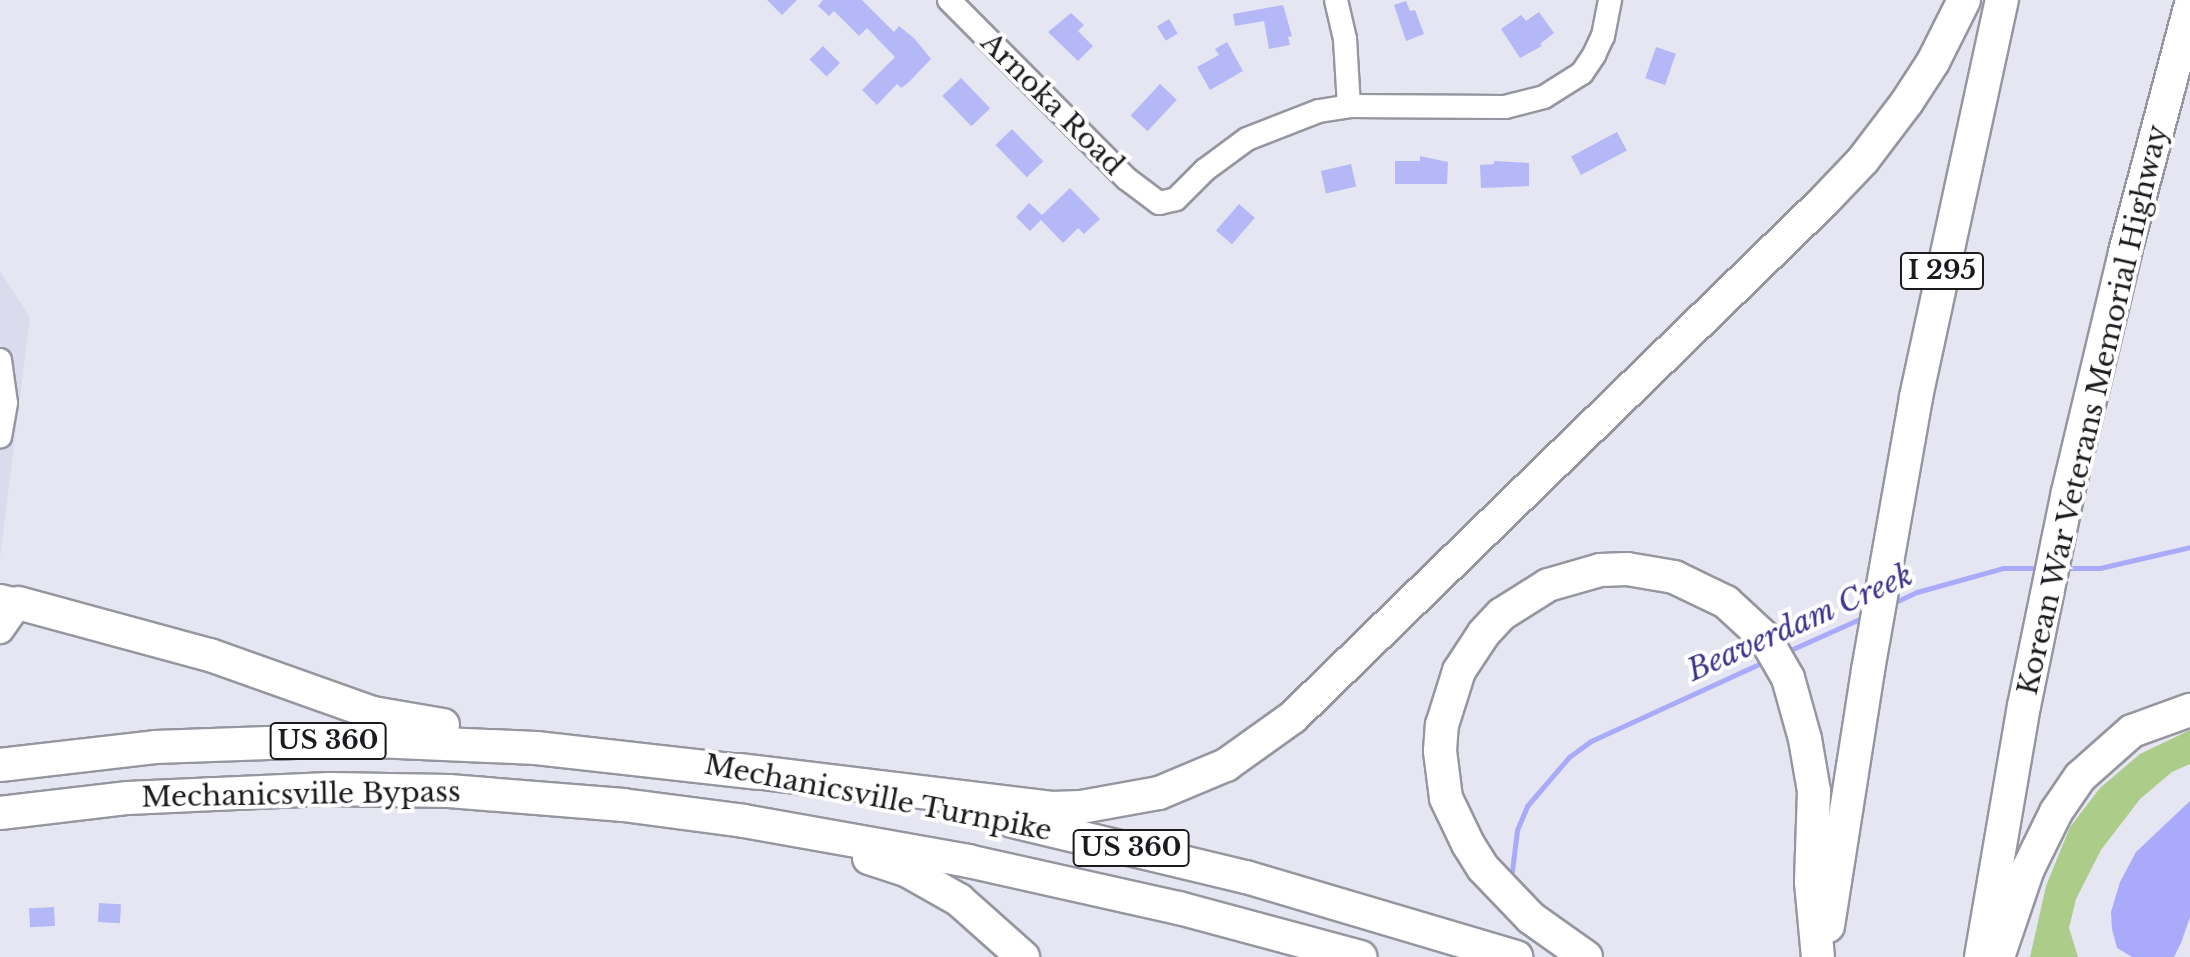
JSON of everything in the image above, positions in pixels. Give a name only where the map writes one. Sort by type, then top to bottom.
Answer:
[{"type":"highway","points":[[739,770],[1052,808],[1081,807],[1159,793],[1226,765],[1293,717],[1824,201],[1863,160],[1907,102],[1938,53],[1964,0]]},
{"type":"highway","name":"I 295","points":[[1821,957],[1889,543],[1957,199],[2002,0]]},
{"type":"highway","name":"Korean War Veterans Memorial Highway","points":[[1981,957],[2039,626],[2068,492],[2125,252],[2190,8]]},
{"type":"highway","points":[[1586,957],[1531,918],[1483,868],[1451,814],[1440,751],[1449,695],[1469,653],[1502,614],[1536,592],[1574,576],[1600,570],[1648,571],[1674,577],[1726,602],[1765,638],[1788,678],[1814,791],[1816,822],[1811,882],[1821,957]]},
{"type":"highway","points":[[9,601],[197,651],[373,713],[656,759]]},
{"type":"highway","points":[[1998,957],[2028,869],[2056,812],[2080,777],[2132,731],[2190,710]]},
{"type":"highway","name":"Mechanicsville Bypass","points":[[0,765],[155,747],[353,740],[437,742],[656,759]]},
{"type":"highway","name":"Mechanicsville Turnpike","points":[[656,759],[882,794],[1163,855],[1516,957]]},
{"type":"highway","name":"Mechanicsville Bypass","points":[[0,813],[128,798],[394,789],[508,794],[744,821]]},
{"type":"highway","points":[[0,829],[268,791]]},
{"type":"highway","points":[[508,794],[814,845],[886,863],[959,900],[1023,957]]},
{"type":"highway","name":"Mechanicsville Turnpike","points":[[744,821],[861,840],[1086,886],[1360,957]]},
{"type":"main road","points":[[0,629],[9,601]]},
{"type":"street","name":"Arnoka Road","points":[[949,0],[1127,179],[1159,203],[1176,199],[1205,170],[1247,139],[1292,120],[1349,106]]},
{"type":"street","points":[[1336,0],[1345,39],[1349,106],[1505,107],[1544,97],[1582,73],[1603,36],[1610,0]]},
{"type":"street","points":[[0,360],[6,403],[0,436]]},
{"type":"shaded area","points":[[0,271],[30,317],[0,558]]},
{"type":"green space","points":[[2190,730],[2190,764],[2172,772],[2140,799],[2101,850],[2076,899],[2069,928],[2078,957],[2030,957],[2046,886],[2070,827],[2100,788],[2140,754]]},
{"type":"water","points":[[2190,801],[2190,917],[2181,943],[2174,957],[2132,957],[2117,948],[2112,929],[2111,912],[2120,882],[2136,852]]},
{"type":"building","points":[[767,0],[797,0],[782,15]]},
{"type":"building","points":[[823,0],[862,0],[894,32],[899,26],[914,38],[931,59],[908,83],[901,88],[897,84],[877,105],[862,90],[895,57],[867,28],[859,36],[834,11],[829,16],[818,6]]},
{"type":"building","points":[[1406,1],[1410,11],[1415,10],[1424,34],[1406,41],[1394,5]]},
{"type":"building","points":[[1283,5],[1292,36],[1288,37],[1290,45],[1269,49],[1264,21],[1235,26],[1233,14]]},
{"type":"building","points":[[1539,12],[1554,33],[1540,44],[1542,46],[1520,58],[1501,29],[1521,15],[1526,21]]},
{"type":"building","points":[[1071,13],[1084,25],[1078,31],[1093,46],[1078,61],[1048,32]]},
{"type":"building","points":[[1169,19],[1178,34],[1166,41],[1157,26]]},
{"type":"building","points":[[1227,42],[1243,71],[1210,90],[1197,67],[1219,55],[1215,49]]},
{"type":"building","points":[[823,46],[840,63],[827,76],[810,59]]},
{"type":"building","points":[[1656,47],[1676,54],[1665,85],[1645,78]]},
{"type":"building","points":[[961,78],[990,108],[971,126],[942,96]]},
{"type":"building","points":[[1160,84],[1177,100],[1147,131],[1131,115]]},
{"type":"building","points":[[1012,129],[1043,161],[1027,177],[995,145]]},
{"type":"building","points":[[1617,132],[1627,151],[1581,175],[1571,156]]},
{"type":"building","points":[[1420,156],[1448,162],[1447,184],[1395,184],[1395,161],[1420,161]]},
{"type":"building","points":[[1494,161],[1529,163],[1529,186],[1481,188],[1480,165],[1494,164]]},
{"type":"building","points":[[1351,164],[1356,186],[1326,193],[1321,171]]},
{"type":"building","points":[[1070,188],[1100,219],[1084,234],[1078,228],[1063,243],[1041,220],[1030,231],[1016,217],[1029,203],[1042,215]]},
{"type":"building","points":[[1239,204],[1255,218],[1232,244],[1216,230]]},
{"type":"building","points":[[99,903],[121,904],[120,923],[98,922]]},
{"type":"building","points":[[54,907],[55,926],[30,927],[29,908]]},
{"type":"waterway","name":"Beaverdam Creek","points":[[2065,568],[2100,568],[2190,547]]},
{"type":"waterway","name":"Beaverdam Creek","points":[[1891,604],[1917,592],[2003,568],[2039,568]]},
{"type":"waterway","name":"Beaverdam Creek","points":[[1786,652],[1864,617]]},
{"type":"waterway","name":"Beaverdam Creek","points":[[1512,871],[1517,830],[1527,806],[1569,757],[1591,741],[1766,661]]}]
